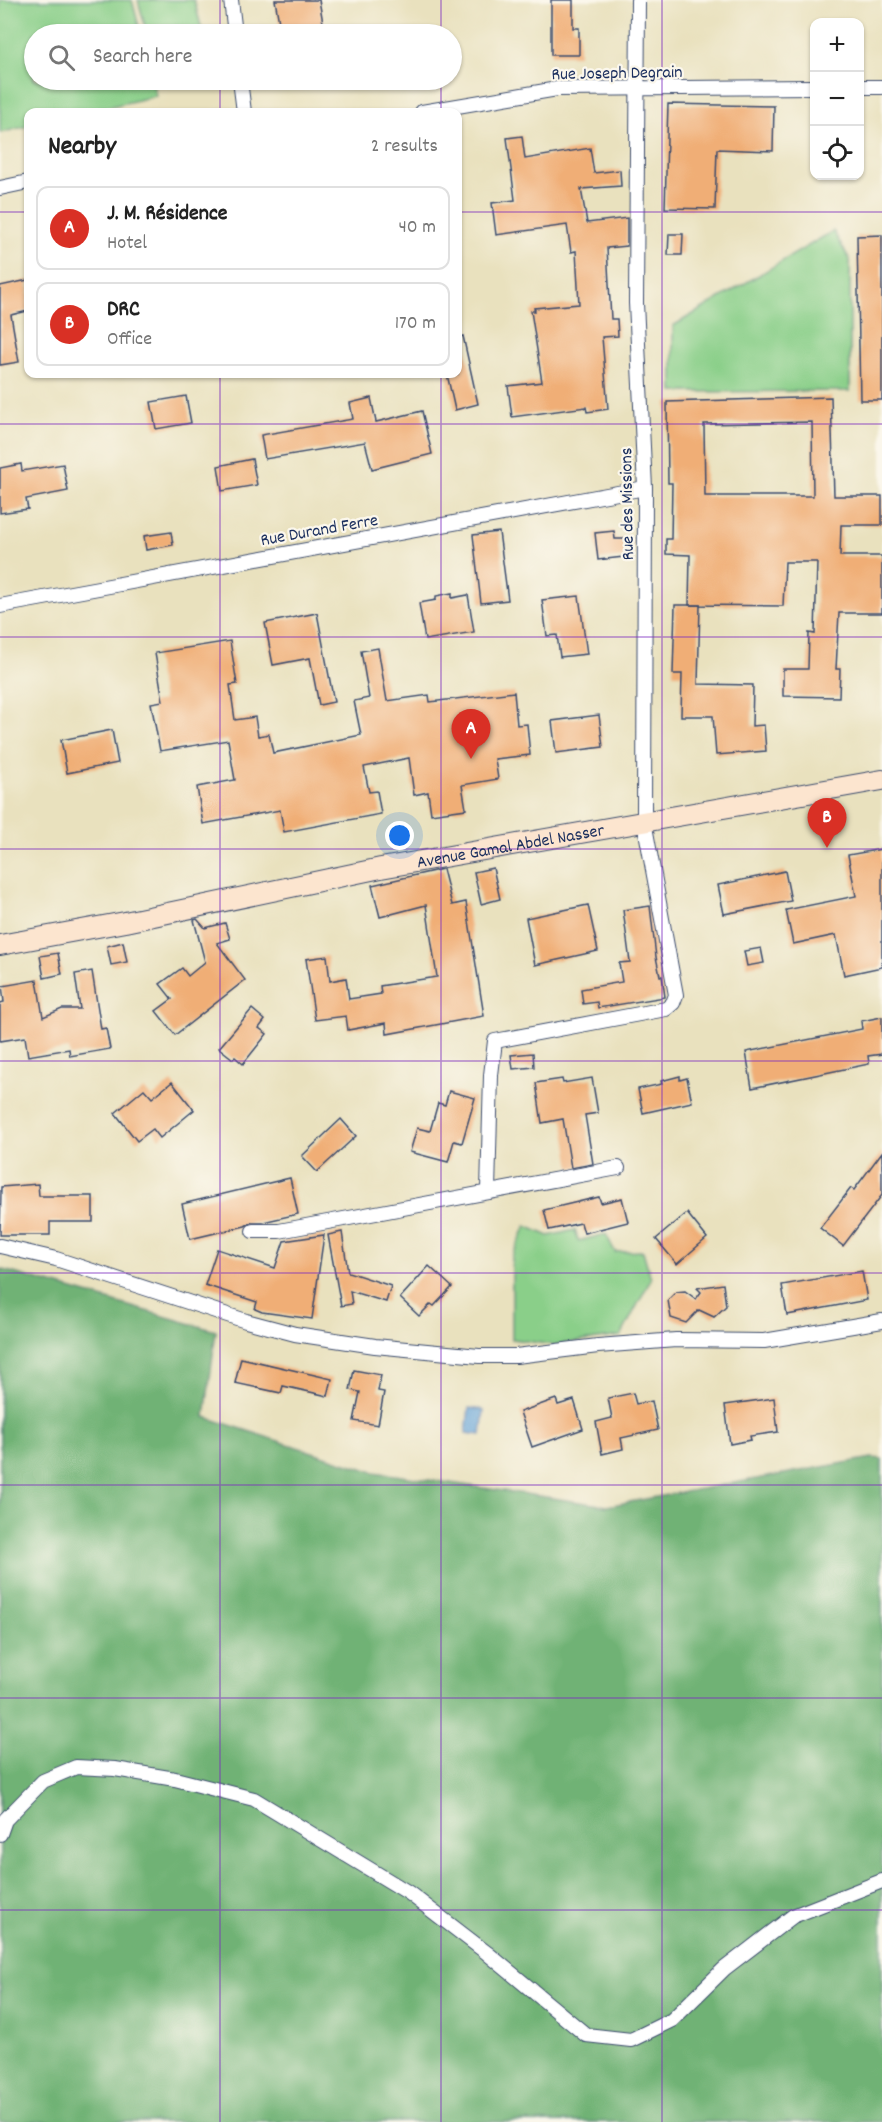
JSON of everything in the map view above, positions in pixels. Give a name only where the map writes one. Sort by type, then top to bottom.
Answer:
[{"type":"street","points":[[231,0],[234,24]]},
{"type":"street","name":"Rue des Missions","points":[[488,1191],[491,1076],[495,1041],[666,1009],[673,1003],[676,995],[644,821],[645,488],[636,303],[638,0]]},
{"type":"street","name":"Rue Joseph Degrain","points":[[445,108],[557,89],[810,87]]},
{"type":"street","points":[[864,87],[882,87]]},
{"type":"street","points":[[241,90],[244,108]]},
{"type":"street","points":[[0,188],[24,183]]},
{"type":"street","name":"Rue Durand Ferre","points":[[0,606],[645,488]]},
{"type":"street","name":"Avenue Gamal Abdel Nasser","points":[[0,945],[125,922],[381,868],[882,780]]},
{"type":"street","points":[[253,1231],[279,1231],[618,1168]]},
{"type":"street","points":[[0,1246],[56,1259],[246,1321],[295,1334],[375,1346],[479,1356],[516,1356],[676,1340],[764,1341],[882,1321]]},
{"type":"street","points":[[0,1834],[5,1820],[43,1781],[76,1767],[125,1770],[175,1779],[254,1799],[410,1893],[586,2035],[631,2040],[672,2020],[724,1969],[793,1916],[882,1881]]},
{"type":"green space","points":[[0,0],[132,0],[138,24],[24,24],[24,90],[154,90],[156,96],[104,108],[24,108],[24,127],[0,133]]},
{"type":"green space","points":[[138,0],[194,0],[200,24],[144,24]]},
{"type":"green space","points":[[833,231],[850,260],[850,391],[673,392],[673,326]]},
{"type":"green space","points":[[526,1226],[549,1236],[575,1230],[578,1241],[606,1234],[615,1252],[643,1251],[651,1279],[621,1336],[553,1345],[512,1339],[512,1257]]},
{"type":"green space","points":[[0,1269],[216,1331],[205,1417],[374,1472],[607,1506],[872,1458],[882,1459],[882,2122],[0,2122]]},
{"type":"water","points":[[469,1408],[484,1410],[481,1435],[466,1433]]},
{"type":"building","points":[[275,0],[319,0],[323,24],[279,24]]},
{"type":"building","points":[[551,0],[573,0],[573,28],[579,28],[579,55],[551,55]]},
{"type":"building","points":[[668,104],[774,106],[773,151],[717,149],[715,209],[665,208]]},
{"type":"building","points":[[522,136],[525,159],[590,148],[594,173],[620,170],[621,186],[581,189],[587,223],[627,218],[627,246],[607,248],[611,319],[617,319],[618,336],[602,337],[608,409],[587,412],[586,407],[512,417],[508,386],[542,382],[531,311],[535,311],[534,308],[579,304],[576,251],[571,252],[567,225],[496,235],[492,203],[515,200],[507,138]]},
{"type":"building","points":[[669,234],[683,234],[682,255],[668,255]]},
{"type":"building","points":[[882,235],[882,400],[860,400],[857,236]]},
{"type":"building","points":[[24,281],[24,312],[11,315],[19,362],[0,365],[0,286]]},
{"type":"building","points":[[462,336],[478,404],[455,410],[448,378],[462,378]]},
{"type":"building","points":[[186,396],[191,423],[156,429],[151,402]]},
{"type":"building","points":[[831,397],[834,496],[882,496],[882,525],[841,525],[840,556],[882,556],[882,613],[839,613],[836,669],[840,669],[839,697],[783,696],[783,669],[808,669],[809,633],[815,634],[817,562],[785,562],[783,606],[689,605],[690,555],[666,554],[666,539],[671,539],[672,483],[668,483],[667,402]],"holes":[[[812,422],[813,496],[705,496],[704,424]]]},
{"type":"building","points":[[371,398],[376,422],[422,411],[432,454],[372,469],[365,442],[265,459],[261,435],[353,419],[350,403]]},
{"type":"building","points":[[252,459],[257,485],[222,491],[218,466]]},
{"type":"building","points":[[21,464],[22,471],[63,464],[68,491],[26,499],[28,509],[0,513],[0,468]]},
{"type":"building","points":[[614,531],[615,539],[632,539],[632,556],[598,560],[595,533]]},
{"type":"building","points":[[171,532],[173,545],[146,550],[144,536]]},
{"type":"building","points":[[499,532],[508,600],[481,603],[473,535]]},
{"type":"building","points":[[452,593],[452,598],[468,595],[474,632],[425,640],[419,603],[436,600],[436,596]]},
{"type":"building","points":[[579,596],[587,654],[560,657],[557,635],[547,636],[542,600]]},
{"type":"building","points":[[675,605],[700,605],[698,684],[753,685],[752,726],[764,725],[766,751],[716,755],[713,716],[681,716],[682,674],[673,674]]},
{"type":"building","points":[[317,613],[334,702],[319,705],[310,658],[273,665],[265,623]]},
{"type":"building","points":[[230,641],[237,684],[230,685],[235,720],[255,717],[258,736],[269,734],[273,753],[361,735],[354,701],[369,698],[361,651],[378,648],[387,701],[429,695],[430,702],[514,692],[517,725],[527,724],[530,755],[495,759],[498,779],[462,785],[466,809],[431,814],[428,792],[414,795],[409,758],[364,767],[369,792],[377,791],[381,814],[284,832],[280,810],[203,824],[197,787],[235,780],[228,740],[160,751],[151,703],[163,701],[155,653]]},
{"type":"building","points":[[599,715],[603,747],[556,753],[552,721]]},
{"type":"building","points":[[112,730],[118,763],[67,773],[61,740]]},
{"type":"building","points":[[882,849],[882,967],[844,975],[836,935],[793,944],[786,910],[856,896],[848,855]]},
{"type":"building","points":[[493,868],[500,899],[481,904],[474,872]]},
{"type":"building","points":[[443,869],[452,905],[466,902],[484,1016],[387,1034],[386,1023],[348,1030],[346,1016],[315,1020],[306,959],[327,956],[330,981],[346,978],[349,999],[381,994],[380,986],[437,977],[426,905],[380,917],[372,885]]},
{"type":"building","points":[[785,871],[791,901],[724,914],[718,885]]},
{"type":"building","points":[[588,905],[598,951],[535,965],[526,918]]},
{"type":"building","points":[[650,906],[656,957],[665,997],[598,1008],[597,1002],[583,1004],[581,989],[622,982],[619,963],[630,962],[623,910]]},
{"type":"building","points":[[197,919],[205,928],[225,923],[230,939],[217,943],[245,980],[175,1035],[156,1011],[172,999],[160,984],[182,968],[188,976],[205,962],[194,920]]},
{"type":"building","points":[[123,942],[127,962],[111,965],[107,946]]},
{"type":"building","points":[[761,948],[764,963],[747,966],[744,951]]},
{"type":"building","points":[[58,953],[62,974],[44,978],[40,956]]},
{"type":"building","points":[[92,971],[101,1029],[106,1028],[110,1049],[70,1056],[69,1049],[28,1056],[25,1037],[0,1041],[0,1003],[4,1002],[2,986],[37,980],[43,1017],[62,1009],[80,1009],[75,974]]},
{"type":"building","points":[[252,1009],[265,1020],[259,1028],[267,1034],[243,1064],[219,1048]]},
{"type":"building","points":[[882,1017],[882,1054],[868,1056],[869,1064],[752,1088],[746,1052],[862,1029],[861,1021]]},
{"type":"building","points":[[533,1053],[534,1067],[513,1069],[511,1055]]},
{"type":"building","points":[[680,1076],[680,1080],[687,1078],[692,1102],[643,1113],[638,1089],[662,1084],[661,1081]]},
{"type":"building","points":[[592,1078],[598,1113],[585,1115],[593,1164],[571,1168],[563,1119],[542,1123],[536,1083],[562,1079],[563,1083]]},
{"type":"building","points":[[172,1082],[194,1110],[160,1138],[153,1129],[137,1141],[115,1113],[144,1089],[152,1098]]},
{"type":"building","points":[[449,1091],[475,1098],[462,1143],[454,1141],[448,1162],[410,1152],[417,1128],[430,1131],[438,1103],[445,1105]]},
{"type":"building","points":[[341,1119],[356,1136],[317,1172],[302,1156]]},
{"type":"building","points":[[882,1152],[882,1195],[843,1246],[820,1228],[851,1188],[854,1190]]},
{"type":"building","points":[[290,1178],[298,1214],[263,1222],[252,1222],[245,1226],[190,1239],[182,1204]]},
{"type":"building","points":[[38,1184],[39,1196],[93,1196],[93,1222],[50,1222],[50,1235],[0,1235],[1,1187]]},
{"type":"building","points":[[599,1197],[601,1203],[622,1198],[628,1222],[584,1233],[581,1223],[549,1230],[544,1210]]},
{"type":"building","points":[[687,1213],[707,1238],[677,1264],[656,1239]]},
{"type":"building","points":[[342,1232],[348,1272],[391,1286],[386,1302],[350,1291],[352,1304],[341,1306],[328,1235]]},
{"type":"building","points":[[324,1235],[312,1319],[262,1312],[255,1309],[257,1302],[205,1285],[217,1249],[275,1268],[284,1241]]},
{"type":"building","points":[[429,1266],[452,1287],[434,1306],[431,1304],[419,1316],[400,1298]]},
{"type":"building","points":[[862,1271],[867,1300],[787,1315],[782,1285]]},
{"type":"building","points":[[723,1284],[726,1306],[714,1317],[699,1310],[686,1323],[671,1318],[668,1300],[676,1292],[685,1291],[696,1299],[701,1292],[697,1288]]},
{"type":"building","points":[[241,1358],[332,1379],[328,1396],[283,1386],[281,1393],[235,1383]]},
{"type":"building","points":[[354,1370],[381,1375],[378,1391],[384,1392],[378,1425],[354,1421],[360,1392],[350,1390]]},
{"type":"building","points":[[633,1393],[636,1404],[652,1401],[658,1430],[621,1438],[623,1449],[602,1454],[596,1422],[612,1418],[608,1398]]},
{"type":"building","points":[[774,1398],[778,1432],[750,1436],[751,1440],[730,1444],[725,1405]]},
{"type":"building","points":[[556,1399],[558,1405],[574,1400],[583,1429],[532,1447],[520,1412]]},
{"type":"place","name":"J. M. Résidence","points":[[471,759]]},
{"type":"place","name":"DRC","points":[[827,848]]}]
